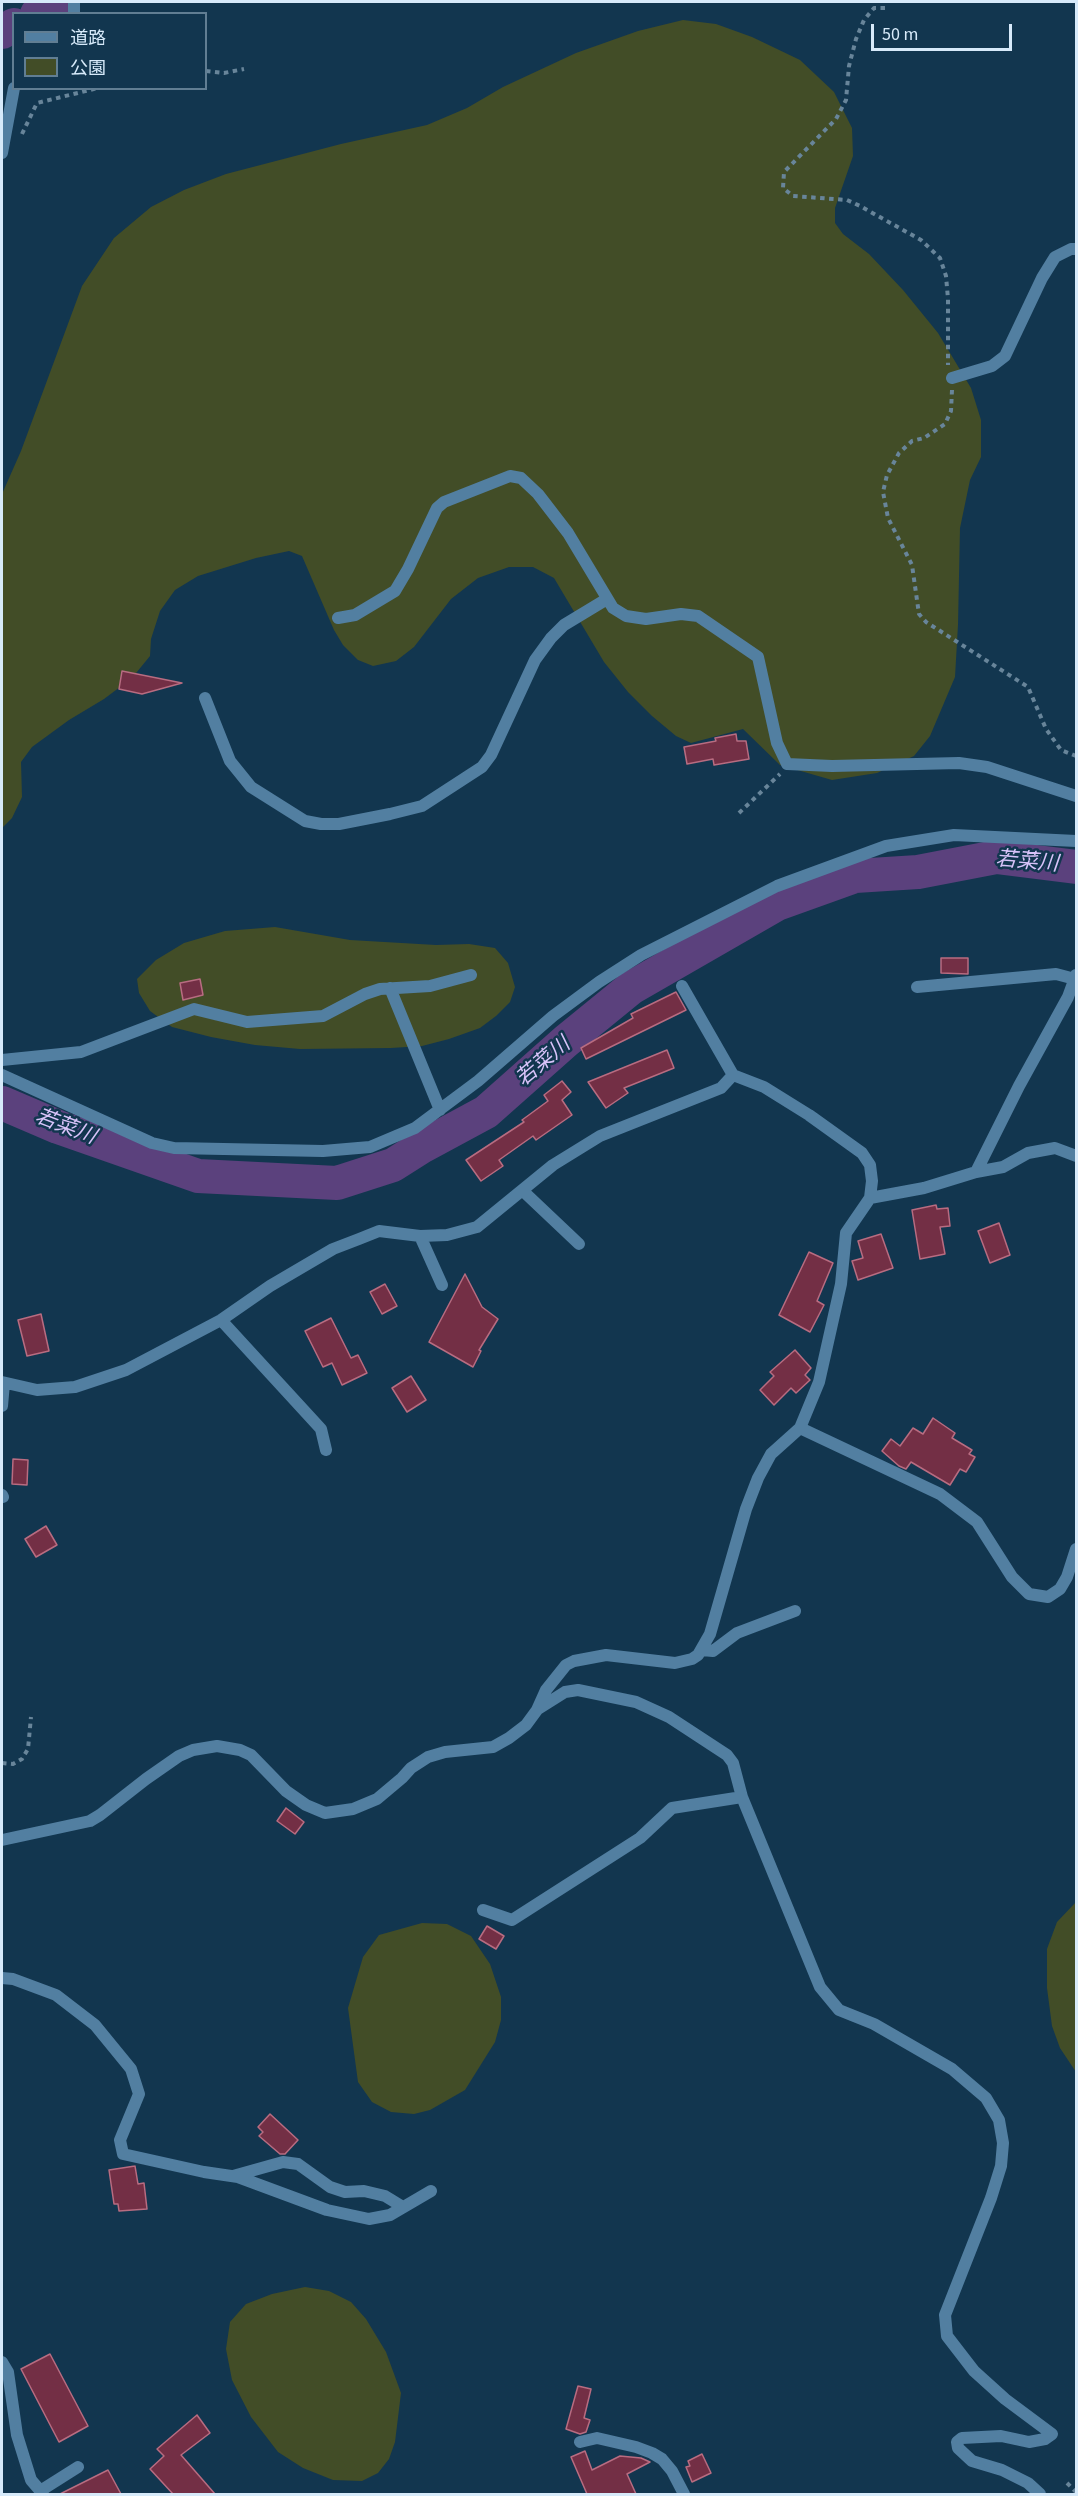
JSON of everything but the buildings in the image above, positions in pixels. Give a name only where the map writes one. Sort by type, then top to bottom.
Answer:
[{"type":"street","points":[[2,153],[14,90]]},
{"type":"street","points":[[952,378],[984,369],[1005,356],[1042,278],[1055,257],[1071,249],[1077,249]]},
{"type":"street","points":[[338,618],[355,615],[378,604],[395,591],[437,508],[444,502],[510,476],[521,478],[538,494],[568,533],[613,608],[627,616],[646,619],[681,614],[698,616],[758,657],[777,742],[787,764],[832,766],[872,763],[959,763],[987,767],[1077,796]]},
{"type":"street","points":[[205,698],[230,761],[250,787],[305,821],[339,824],[390,814],[422,806],[482,767],[491,755],[535,660],[551,638],[564,625],[607,599]]},
{"type":"street","points":[[2,1075],[152,1143],[174,1148],[323,1151],[370,1147],[415,1128],[478,1081],[553,1016],[641,955],[777,886],[886,846],[954,835],[1077,841]]},
{"type":"street","points":[[917,987],[1056,974],[1076,977],[1068,997],[1018,1086],[976,1172]]},
{"type":"street","points":[[2,1060],[81,1052],[194,1009],[247,1022],[323,1016],[365,994],[390,988],[430,986],[471,975]]},
{"type":"street","points":[[2,1840],[90,1821],[179,1756],[193,1750],[217,1746],[240,1750],[251,1755],[286,1791],[306,1805],[325,1813],[346,1811],[377,1799],[428,1756],[493,1747],[509,1738],[526,1725],[537,1710],[546,1690],[566,1665],[574,1661],[606,1655],[675,1663],[692,1659],[702,1650],[710,1634],[746,1509],[758,1478],[771,1454],[800,1428],[819,1382],[841,1284],[846,1233],[870,1198],[873,1180],[870,1165],[862,1153],[764,1088],[733,1075],[682,986]]},
{"type":"street","points":[[390,988],[440,1110]]},
{"type":"street","points":[[2,1406],[3,1383],[37,1390],[75,1387],[126,1370],[221,1320],[270,1286],[333,1249],[379,1231],[420,1236],[447,1235],[477,1227],[553,1165],[600,1136],[721,1088],[733,1075]]},
{"type":"street","points":[[870,1198],[924,1188],[976,1172],[1003,1167],[1028,1153],[1055,1148],[1077,1156]]},
{"type":"street","points":[[523,1191],[579,1244]]},
{"type":"street","points":[[420,1236],[442,1285]]},
{"type":"street","points":[[221,1320],[321,1429],[326,1450]]},
{"type":"street","points":[[800,1428],[940,1494],[977,1522],[1012,1577],[1029,1594],[1048,1597],[1060,1589],[1067,1578],[1077,1549]]},
{"type":"street","points":[[702,1650],[713,1651],[738,1633],[795,1611]]},
{"type":"street","points":[[537,1710],[565,1692],[578,1690],[636,1702],[669,1717],[727,1755],[733,1763],[742,1797],[820,1987],[839,2010],[874,2024],[952,2068],[986,2098],[999,2120],[1003,2143],[1001,2166],[991,2198],[945,2315],[947,2336],[974,2371],[1005,2399],[1052,2434],[1045,2439],[1029,2442],[1001,2436],[962,2438],[957,2442],[958,2448],[972,2461],[1002,2470],[1028,2483],[1040,2494]]},
{"type":"street","points":[[483,1910],[512,1920],[640,1838],[672,1808],[742,1797]]},
{"type":"street","points":[[2,1978],[12,1979],[56,1995],[95,2025],[131,2069],[139,2094],[120,2140],[123,2154],[231,2176],[327,2210],[369,2219],[390,2215],[431,2191]]},
{"type":"street","points":[[231,2176],[284,2162],[298,2164],[330,2187],[345,2192],[364,2191],[385,2196],[403,2207]]},
{"type":"street","points":[[2,2362],[8,2372],[16,2435],[32,2480],[41,2493],[78,2467]]},
{"type":"street","points":[[580,2442],[597,2438],[652,2453],[662,2459],[672,2471],[684,2494]]},
{"type":"path","points":[[885,8],[874,8],[860,30],[849,66],[846,100],[837,119],[784,172],[783,188],[793,196],[847,200],[921,240],[940,258],[946,276],[947,365],[952,378],[951,411],[945,424],[924,438],[912,441],[899,453],[887,475],[884,492],[888,518],[912,566],[919,614],[926,622],[1028,687],[1046,729],[1061,750],[1077,756]]},
{"type":"path","points":[[207,71],[224,73],[244,69]]},
{"type":"path","points":[[16,141],[23,134],[37,103],[90,90]]},
{"type":"path","points":[[739,813],[780,774],[787,764]]},
{"type":"path","points":[[2,1763],[13,1764],[22,1759],[28,1749],[32,1717]]},
{"type":"path","points":[[1067,2483],[1077,2492]]},
{"type":"green space","points":[[683,20],[716,24],[752,37],[800,60],[834,92],[852,128],[853,156],[835,208],[835,223],[843,234],[869,254],[903,290],[938,333],[971,388],[981,420],[981,457],[970,480],[960,528],[955,677],[930,736],[914,756],[877,773],[832,780],[780,765],[743,729],[691,743],[676,736],[628,692],[604,662],[554,578],[533,567],[509,567],[478,578],[451,599],[414,647],[396,661],[373,666],[358,660],[343,645],[334,630],[302,556],[289,551],[256,558],[198,576],[175,590],[160,611],[151,639],[150,656],[132,678],[32,747],[21,762],[22,797],[12,818],[2,828],[2,494],[21,451],[82,286],[114,238],[151,207],[184,190],[226,174],[341,144],[427,125],[467,108],[503,87],[576,53],[638,31]]},
{"type":"green space","points":[[275,927],[350,940],[436,945],[469,944],[495,948],[508,963],[515,987],[510,1002],[480,1028],[422,1046],[391,1048],[300,1049],[255,1045],[211,1037],[172,1027],[150,1011],[139,993],[137,979],[156,960],[184,943],[225,931]]},
{"type":"green space","points":[[1076,1902],[1076,2072],[1060,2048],[1052,2026],[1047,1988],[1047,1949],[1057,1922]]},
{"type":"green space","points":[[422,1923],[447,1924],[471,1936],[490,1964],[501,1997],[501,2020],[495,2042],[465,2090],[430,2110],[414,2114],[391,2112],[372,2102],[358,2082],[348,2008],[363,1957],[379,1935]]},
{"type":"green space","points":[[305,2287],[329,2291],[351,2302],[366,2319],[386,2352],[401,2393],[395,2442],[389,2459],[378,2473],[362,2481],[333,2480],[303,2468],[278,2452],[251,2417],[232,2380],[226,2349],[230,2322],[246,2304],[272,2294]]},
{"type":"waterway","points":[[41,12],[61,2]]},
{"type":"waterway","points":[[2,32],[12,26]]},
{"type":"waterway","name":"若菜川","points":[[2,1103],[58,1127],[198,1176],[337,1183],[393,1165],[486,1112],[566,1041],[631,988],[777,904],[855,876],[918,872],[996,857],[1076,867]]}]
